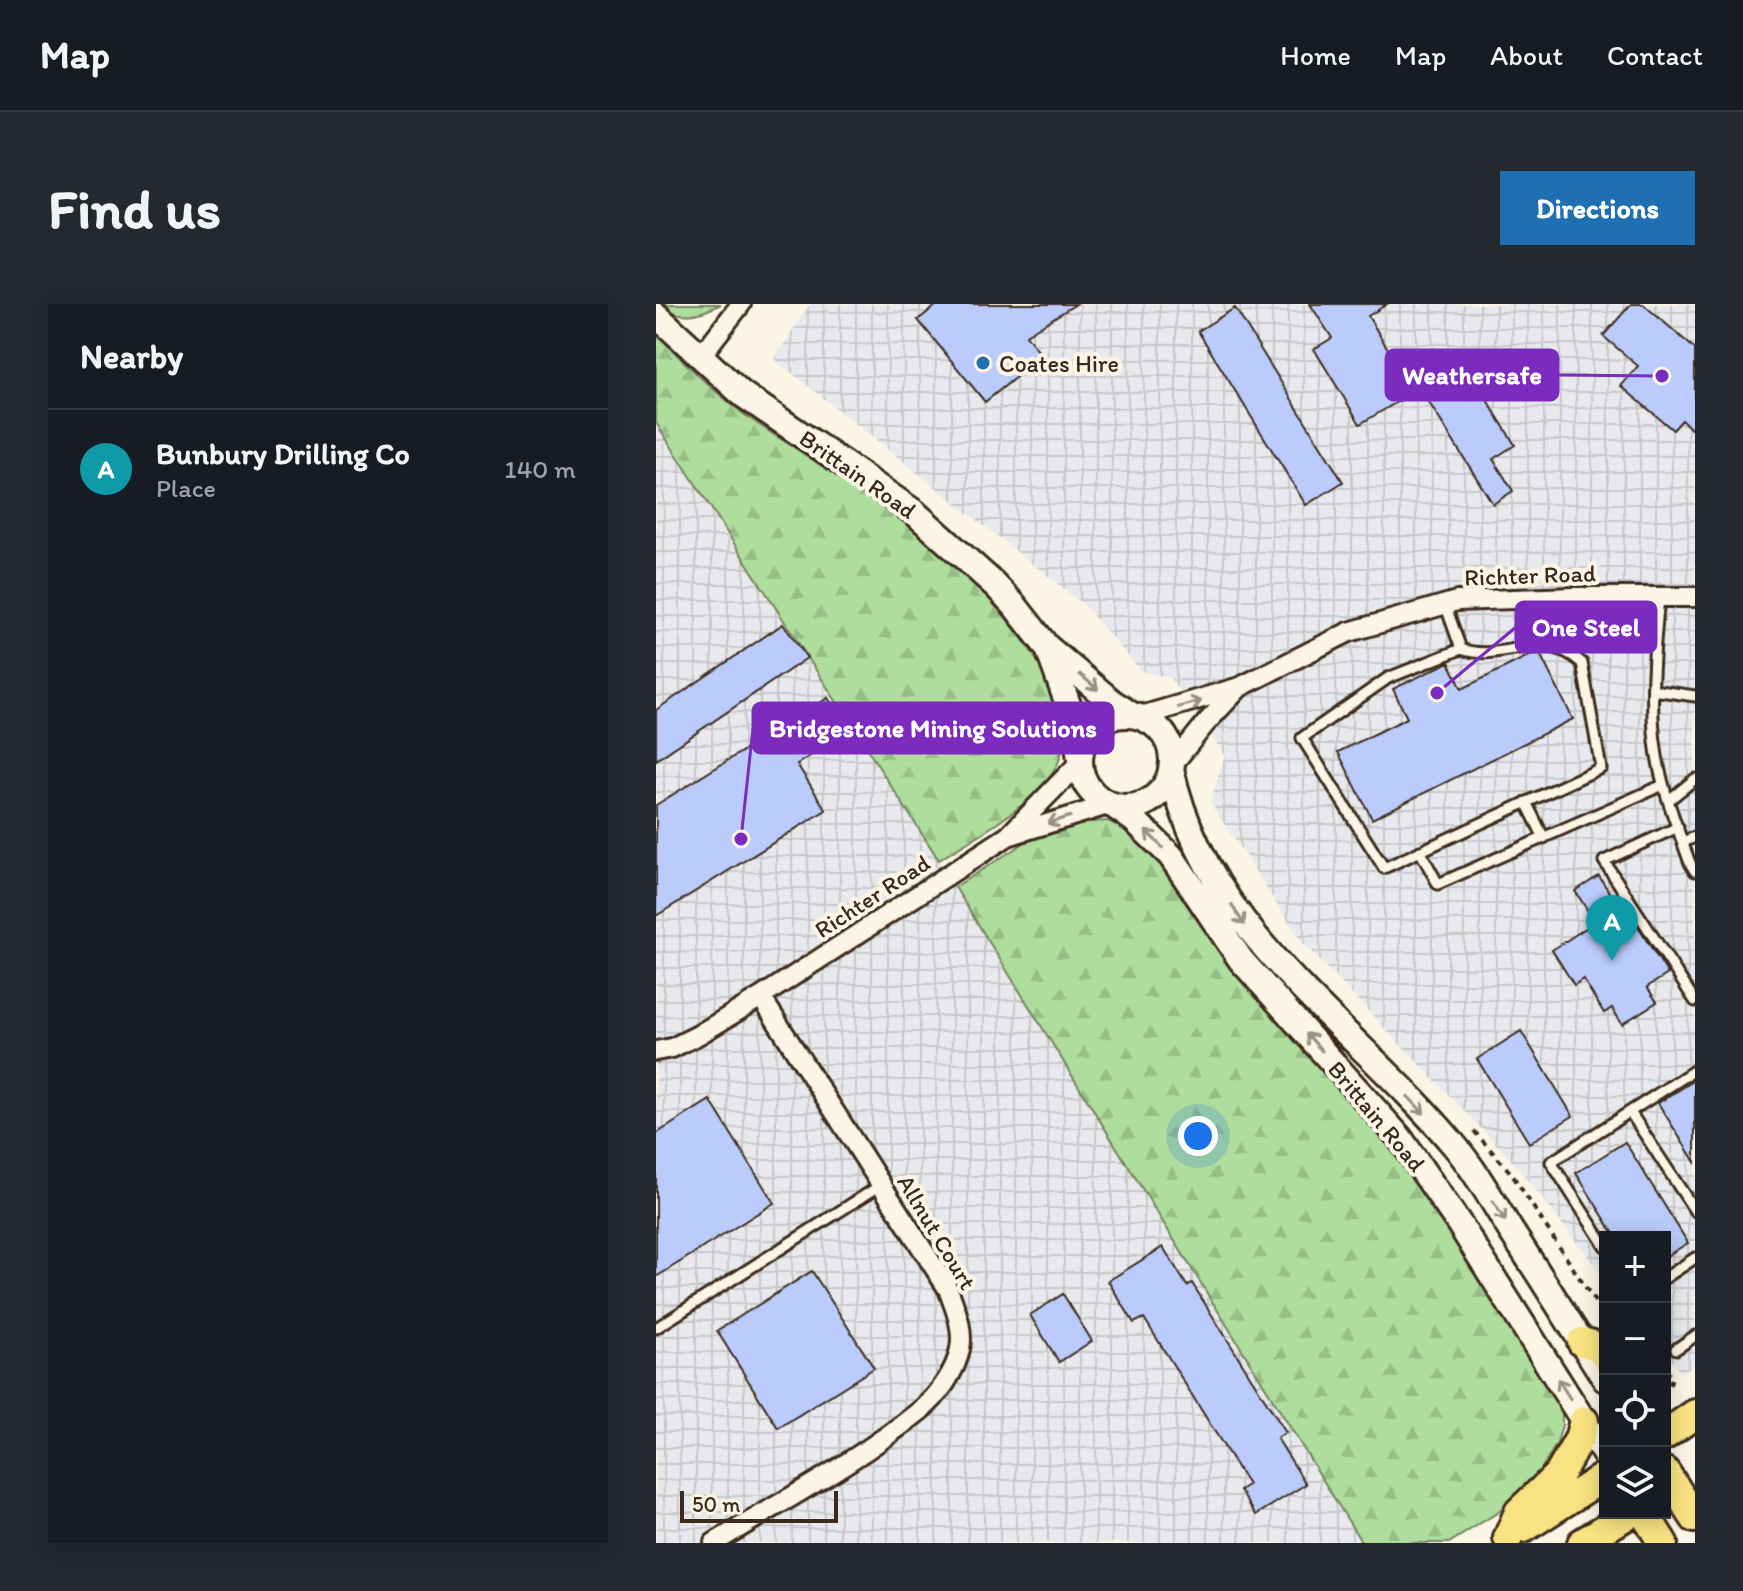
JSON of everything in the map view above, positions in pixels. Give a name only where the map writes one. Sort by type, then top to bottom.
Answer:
[{"type":"highway","points":[[1671,1408],[1695,1414]]},
{"type":"highway","points":[[1671,1431],[1695,1414]]},
{"type":"highway","points":[[1504,1540],[1519,1512],[1560,1473],[1579,1439],[1584,1421]]},
{"type":"highway","points":[[1504,1540],[1599,1480]]},
{"type":"highway","points":[[1675,1480],[1695,1518]]},
{"type":"highway","points":[[1582,1543],[1620,1519]]},
{"type":"highway","points":[[1648,1519],[1663,1543]]},
{"type":"main road","name":"Brittain Road","points":[[656,315],[742,394],[914,512],[995,585],[1047,647],[1135,716]]},
{"type":"main road","name":"Brittain Road","points":[[1047,647],[1074,721],[1080,760]]},
{"type":"main road","points":[[1117,716],[1135,716],[1160,730],[1167,740],[1172,767],[1166,784],[1157,796],[1144,804],[1129,807],[1112,805],[1098,798],[1082,776],[1080,760],[1083,744],[1091,731],[1103,721],[1117,716]]},
{"type":"main road","name":"Brittain Road","points":[[1172,767],[1185,821],[1198,849],[1246,928],[1289,978],[1361,1046],[1455,1146],[1594,1349],[1604,1375]]},
{"type":"main road","name":"Brittain Road","points":[[1112,805],[1141,826],[1171,856],[1241,960],[1400,1138],[1460,1225],[1600,1447]]},
{"type":"street","points":[[700,357],[741,304]]},
{"type":"street","name":"Richter Road","points":[[1135,716],[1195,703],[1240,687],[1349,632],[1457,601],[1695,597]]},
{"type":"street","name":"Richter Road","points":[[1172,767],[1240,687]]},
{"type":"street","name":"Richter Road","points":[[656,1051],[672,1048],[698,1035],[761,997],[1008,836],[1080,760]]},
{"type":"street","name":"Richter Road","points":[[1008,836],[1112,805]]},
{"type":"street","name":"Allnut Court","points":[[714,1543],[849,1460],[923,1409],[941,1389],[953,1369],[960,1348],[960,1320],[948,1289],[761,997]]},
{"type":"lane","points":[[1659,597],[1653,657],[1653,722],[1663,785],[1695,871]]},
{"type":"lane","points":[[1445,604],[1461,649]]},
{"type":"lane","points":[[1536,644],[1570,652],[1582,663],[1601,768],[1384,868],[1302,738],[1388,678],[1461,649],[1477,655],[1536,644]]},
{"type":"lane","points":[[1653,690],[1695,696]]},
{"type":"lane","points":[[1669,800],[1695,779]]},
{"type":"lane","points":[[1420,851],[1438,884],[1663,785]]},
{"type":"lane","points":[[1526,802],[1544,838]]},
{"type":"lane","points":[[1678,827],[1604,861],[1695,1001]]},
{"type":"lane","points":[[1683,842],[1695,837]]},
{"type":"lane","points":[[1599,1237],[1551,1162],[1695,1070]]},
{"type":"lane","points":[[1630,1112],[1695,1211]]},
{"type":"lane","points":[[656,1328],[881,1185]]},
{"type":"lane","points":[[1671,1274],[1695,1258]]},
{"type":"lane","points":[[1676,1349],[1695,1336]]},
{"type":"shaded area","points":[[810,304],[1695,304],[1695,1364],[1681,1373],[1671,1360],[1671,1231],[1599,1231],[1599,1270],[1514,1163],[1301,941],[1210,802],[1225,755],[1170,678],[1141,671],[1083,604],[774,359]]},
{"type":"shaded area","points":[[656,424],[939,860],[1362,1543],[656,1543]]},
{"type":"green space","points":[[660,304],[721,304],[705,311],[683,314]]},
{"type":"green space","points":[[656,333],[694,372],[736,408],[860,489],[935,547],[999,610],[1027,645],[1048,680],[1061,716],[1062,750],[1056,767],[1029,799],[992,827],[939,860],[656,423]]},
{"type":"green space","points":[[1108,821],[1139,837],[1166,865],[1390,1137],[1562,1407],[1562,1425],[1557,1443],[1531,1485],[1500,1511],[1449,1543],[1362,1543],[955,887],[1032,838],[1071,823]]},
{"type":"building","points":[[938,304],[1076,304],[1026,335],[1042,356],[985,402],[918,320]]},
{"type":"building","points":[[1310,304],[1387,304],[1368,316],[1414,392],[1360,424],[1314,349],[1332,338]]},
{"type":"building","points":[[1631,304],[1643,304],[1695,349],[1695,433],[1682,420],[1673,430],[1621,386],[1638,366],[1603,336]]},
{"type":"building","points":[[1235,308],[1343,482],[1306,505],[1198,331]]},
{"type":"building","points":[[1466,366],[1515,445],[1493,459],[1513,491],[1493,504],[1423,393]]},
{"type":"building","points":[[783,624],[807,658],[656,760],[656,710]]},
{"type":"building","points":[[1532,654],[1540,654],[1573,719],[1372,819],[1338,752],[1407,718],[1393,689],[1449,662],[1462,689]]},
{"type":"building","points":[[828,698],[849,732],[797,764],[826,810],[656,916],[656,805]]},
{"type":"building","points":[[1599,876],[1619,908],[1624,905],[1668,974],[1647,987],[1657,1002],[1622,1024],[1612,1008],[1604,1013],[1583,979],[1574,985],[1552,950],[1595,922],[1575,891]]},
{"type":"building","points":[[1521,1031],[1573,1116],[1529,1143],[1477,1059]]},
{"type":"building","points":[[1695,1080],[1695,1162],[1658,1103]]},
{"type":"building","points":[[710,1100],[774,1203],[656,1277],[656,1134]]},
{"type":"building","points":[[1625,1142],[1688,1243],[1671,1253],[1671,1231],[1612,1231],[1576,1173]]},
{"type":"building","points":[[1163,1247],[1187,1286],[1192,1283],[1286,1433],[1277,1438],[1306,1484],[1256,1515],[1240,1490],[1248,1485],[1144,1318],[1134,1323],[1108,1281]]},
{"type":"building","points":[[812,1271],[874,1368],[778,1428],[717,1331]]},
{"type":"building","points":[[1063,1294],[1092,1341],[1059,1362],[1030,1315]]},
{"type":"place","name":"Coates Hire","points":[[983,363]]},
{"type":"place","name":"Weathersafe","points":[[1662,376]]},
{"type":"place","name":"One Steel","points":[[1437,693]]},
{"type":"place","name":"Bridgestone Mining Solutions","points":[[741,839]]},
{"type":"place","name":"Bunbury Drilling Co","points":[[1612,961]]}]
